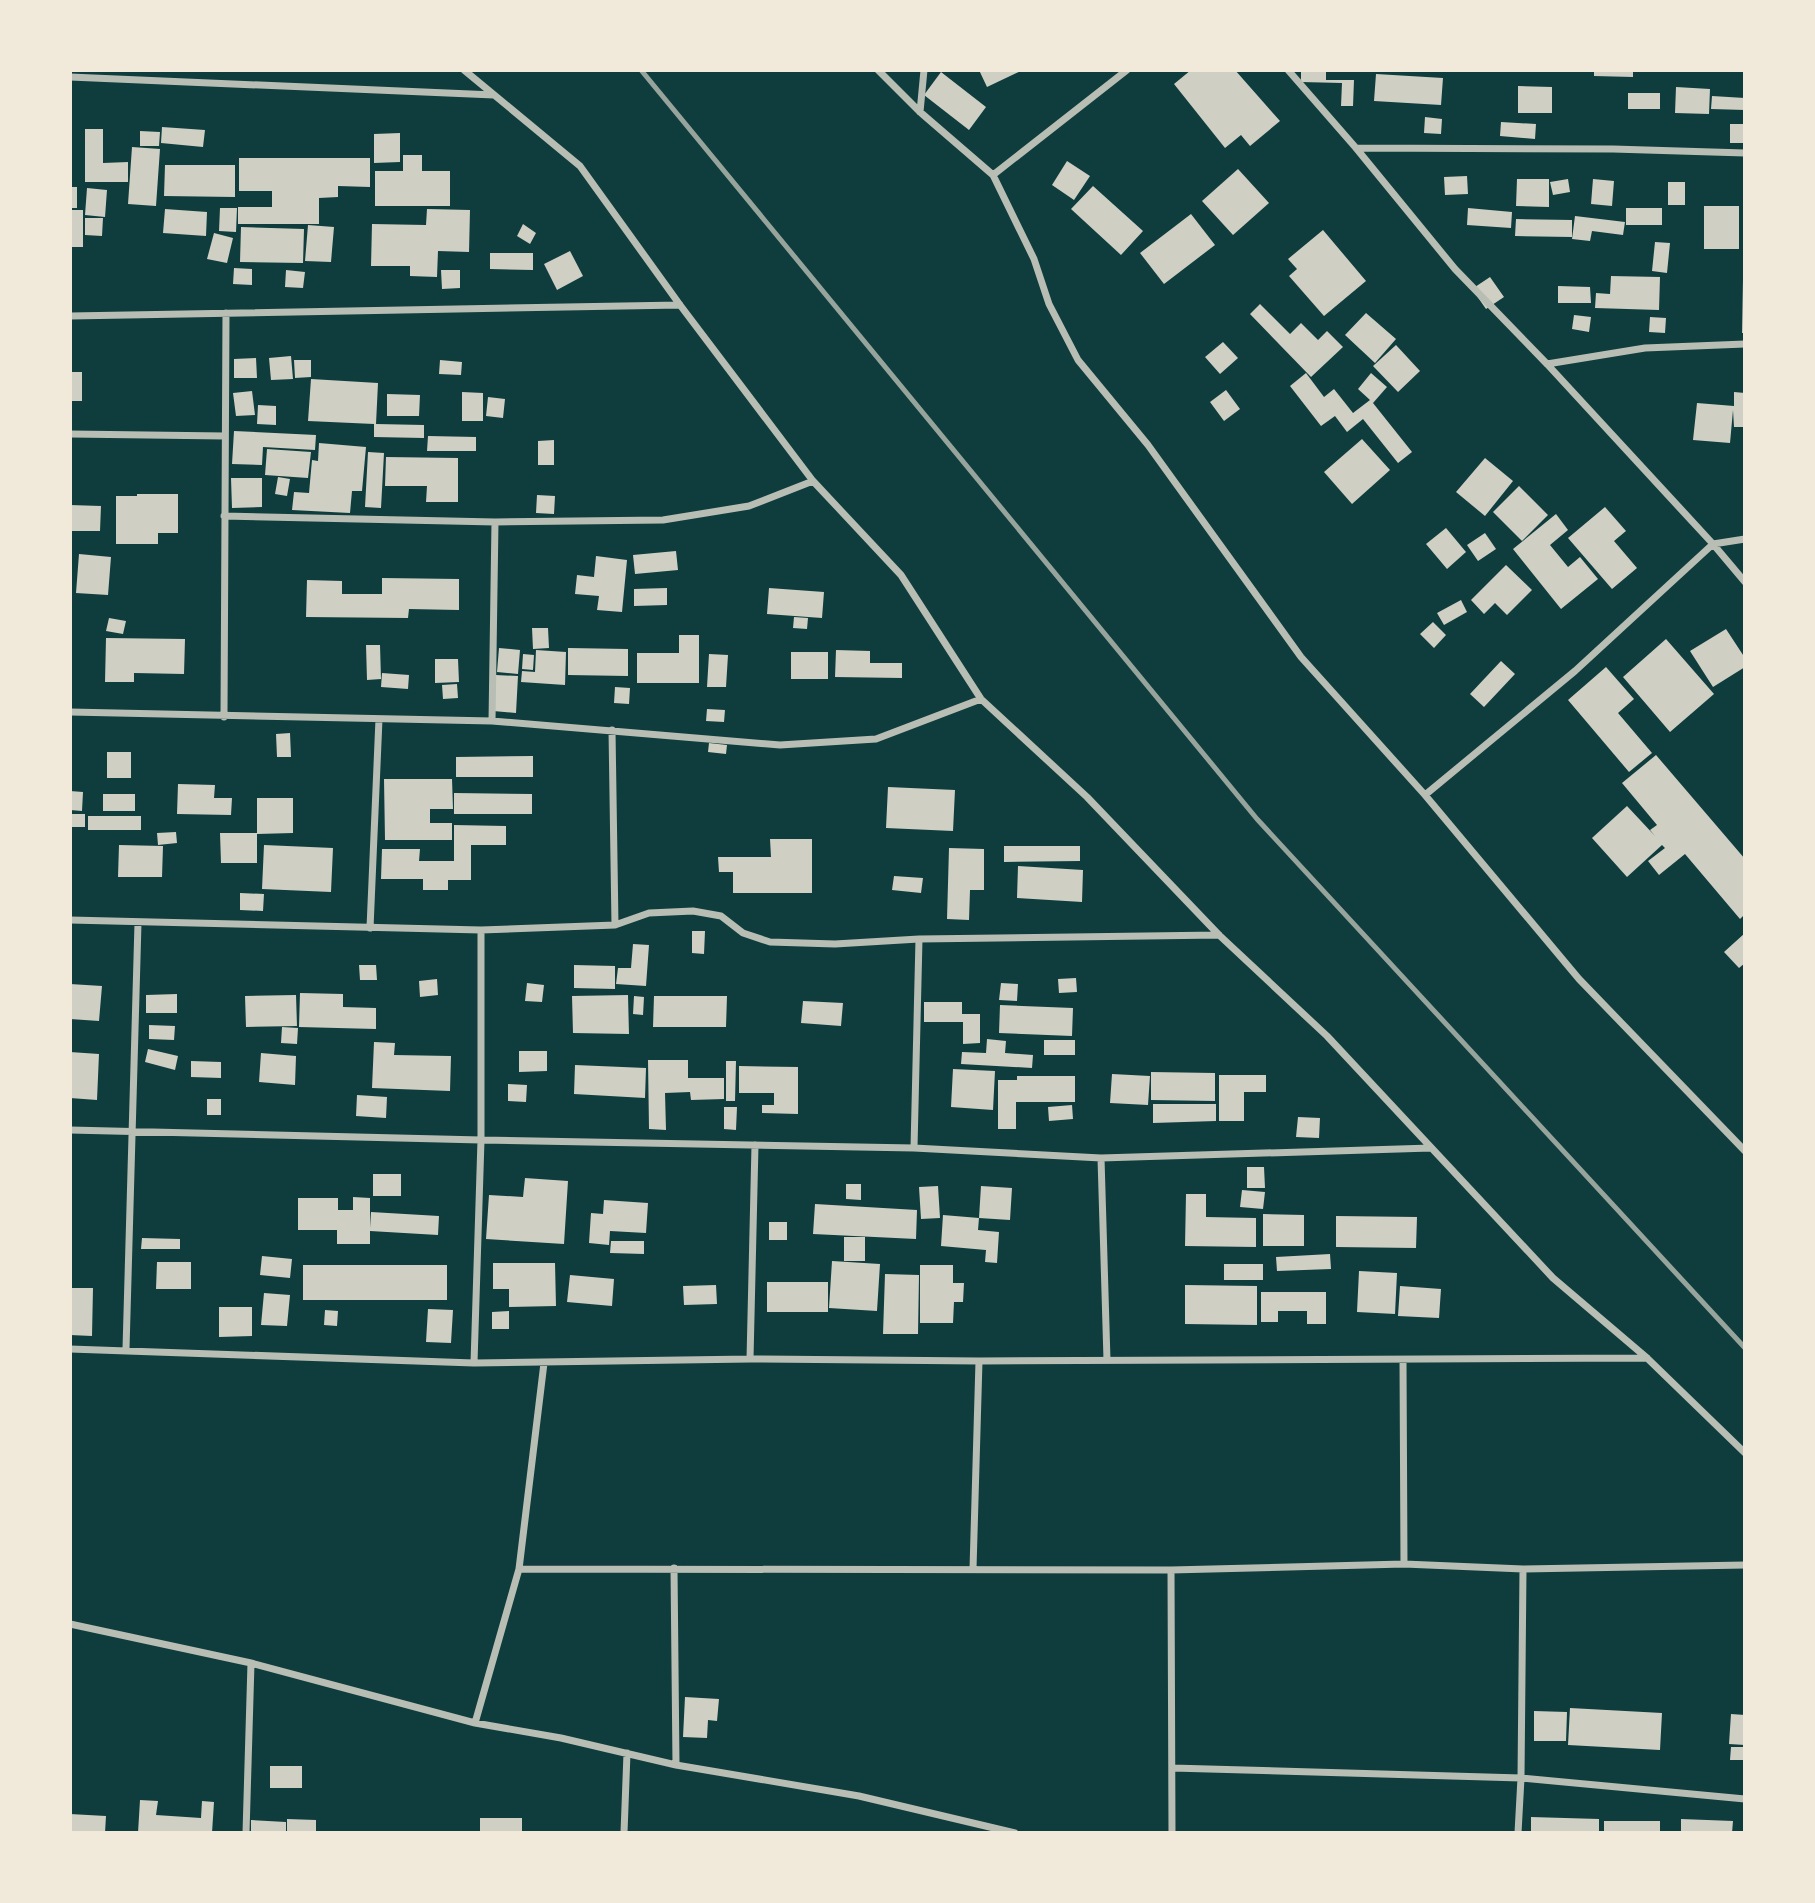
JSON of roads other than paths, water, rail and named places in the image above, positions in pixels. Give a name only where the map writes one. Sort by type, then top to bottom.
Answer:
[{"type":"street","points":[[464,70],[580,166],[680,305],[813,481],[901,575],[981,699],[1087,797],[1219,934],[1327,1036],[1553,1278],[1647,1358],[1745,1453]]},
{"type":"street","points":[[878,70],[920,112],[993,175],[1034,259],[1049,304],[1078,360],[1148,445],[1301,657],[1425,794],[1579,979],[1745,1151]]},
{"type":"street","points":[[920,112],[924,70]]},
{"type":"street","points":[[993,175],[1127,70]]},
{"type":"street","points":[[1288,70],[1455,269],[1547,364],[1745,582]]},
{"type":"street","points":[[72,75],[494,95]]},
{"type":"street","points":[[1356,148],[1745,152]]},
{"type":"street","points":[[70,316],[680,305]]},
{"type":"street","points":[[224,717],[226,313]]},
{"type":"street","points":[[1547,364],[1644,348],[1745,344]]},
{"type":"street","points":[[70,433],[225,436]]},
{"type":"street","points":[[224,516],[495,522],[663,520],[749,506],[813,481]]},
{"type":"street","points":[[492,721],[495,522]]},
{"type":"street","points":[[1425,794],[1576,671],[1713,544],[1745,539]]},
{"type":"street","points":[[70,712],[492,721],[780,746],[876,739],[981,699]]},
{"type":"street","points":[[370,928],[379,719]]},
{"type":"street","points":[[612,730],[615,925]]},
{"type":"street","points":[[70,920],[481,930],[615,925],[649,913],[693,911],[721,916],[743,933],[770,943],[835,944],[919,939],[1219,934]]},
{"type":"street","points":[[126,1349],[138,923]]},
{"type":"street","points":[[474,1363],[481,1140],[481,930]]},
{"type":"street","points":[[914,1148],[919,939]]},
{"type":"street","points":[[70,1130],[914,1148],[1101,1158],[1432,1148]]},
{"type":"street","points":[[750,1359],[755,1145]]},
{"type":"street","points":[[1101,1158],[1107,1360]]},
{"type":"street","points":[[70,1349],[474,1363],[750,1359],[979,1361],[1647,1358]]},
{"type":"street","points":[[1403,1360],[1404,1564]]},
{"type":"street","points":[[972,1569],[979,1361]]},
{"type":"street","points":[[475,1723],[519,1569],[544,1363]]},
{"type":"street","points":[[519,1569],[1171,1570],[1404,1564],[1523,1569],[1745,1565]]},
{"type":"street","points":[[674,1568],[676,1765]]},
{"type":"street","points":[[1518,1833],[1523,1569]]},
{"type":"street","points":[[1171,1570],[1172,1833]]},
{"type":"street","points":[[70,1624],[251,1663],[475,1723],[561,1738],[676,1765],[859,1796],[1015,1833]]},
{"type":"street","points":[[246,1833],[251,1663]]},
{"type":"street","points":[[624,1833],[627,1753]]},
{"type":"street","points":[[1172,1768],[1521,1778],[1745,1800]]},
{"type":"railway","points":[[641,70],[1257,819],[1745,1348]]}]
